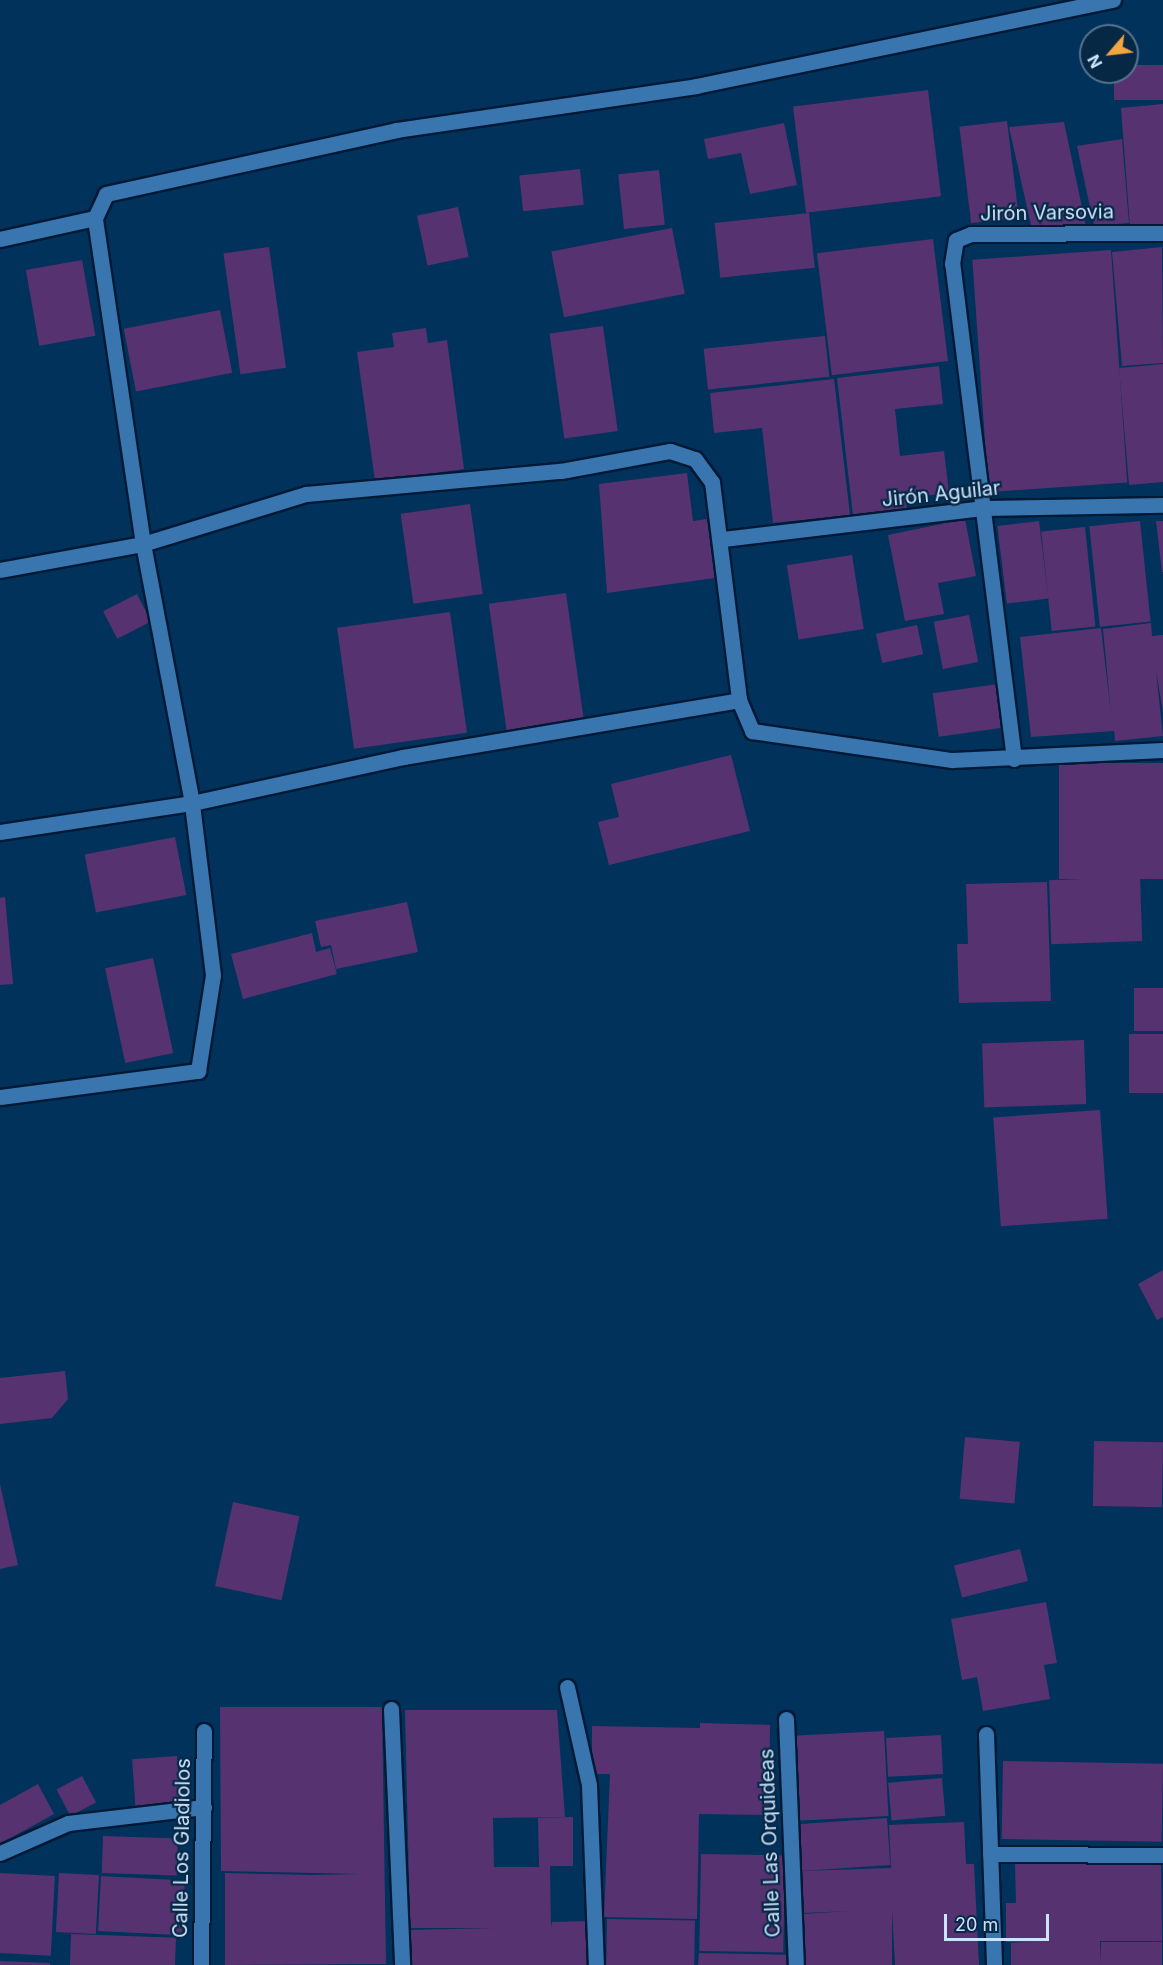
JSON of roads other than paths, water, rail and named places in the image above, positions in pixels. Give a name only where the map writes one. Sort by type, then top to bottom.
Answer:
[{"type":"street","points":[[0,1097],[198,1071],[213,975],[192,803],[143,543],[95,218],[106,194],[396,130],[696,86],[1113,0]]},
{"type":"street","points":[[0,239],[95,218]]},
{"type":"street","name":"Jirón Varsovia","points":[[984,508],[952,264],[957,240],[971,234],[1163,233]]},
{"type":"street","points":[[0,570],[143,543],[306,494],[561,471],[670,451],[705,469],[723,539],[739,700],[752,731],[952,760],[1014,759],[1163,750]]},
{"type":"street","name":"Jirón Aguilar","points":[[723,539],[984,508],[1163,506]]},
{"type":"street","points":[[984,508],[1014,759]]},
{"type":"street","points":[[0,832],[192,803],[403,757],[739,700]]},
{"type":"street","points":[[567,1687],[590,1785],[596,1965]]},
{"type":"street","points":[[391,1709],[402,1965]]},
{"type":"street","name":"Calle Las Orquideas","points":[[786,1719],[796,1965]]},
{"type":"street","name":"Calle Los Gladiolos","points":[[201,1965],[204,1731]]},
{"type":"street","points":[[986,1734],[994,1965]]},
{"type":"street","points":[[0,1853],[68,1823],[204,1807]]},
{"type":"street","points":[[990,1854],[1163,1855]]}]
